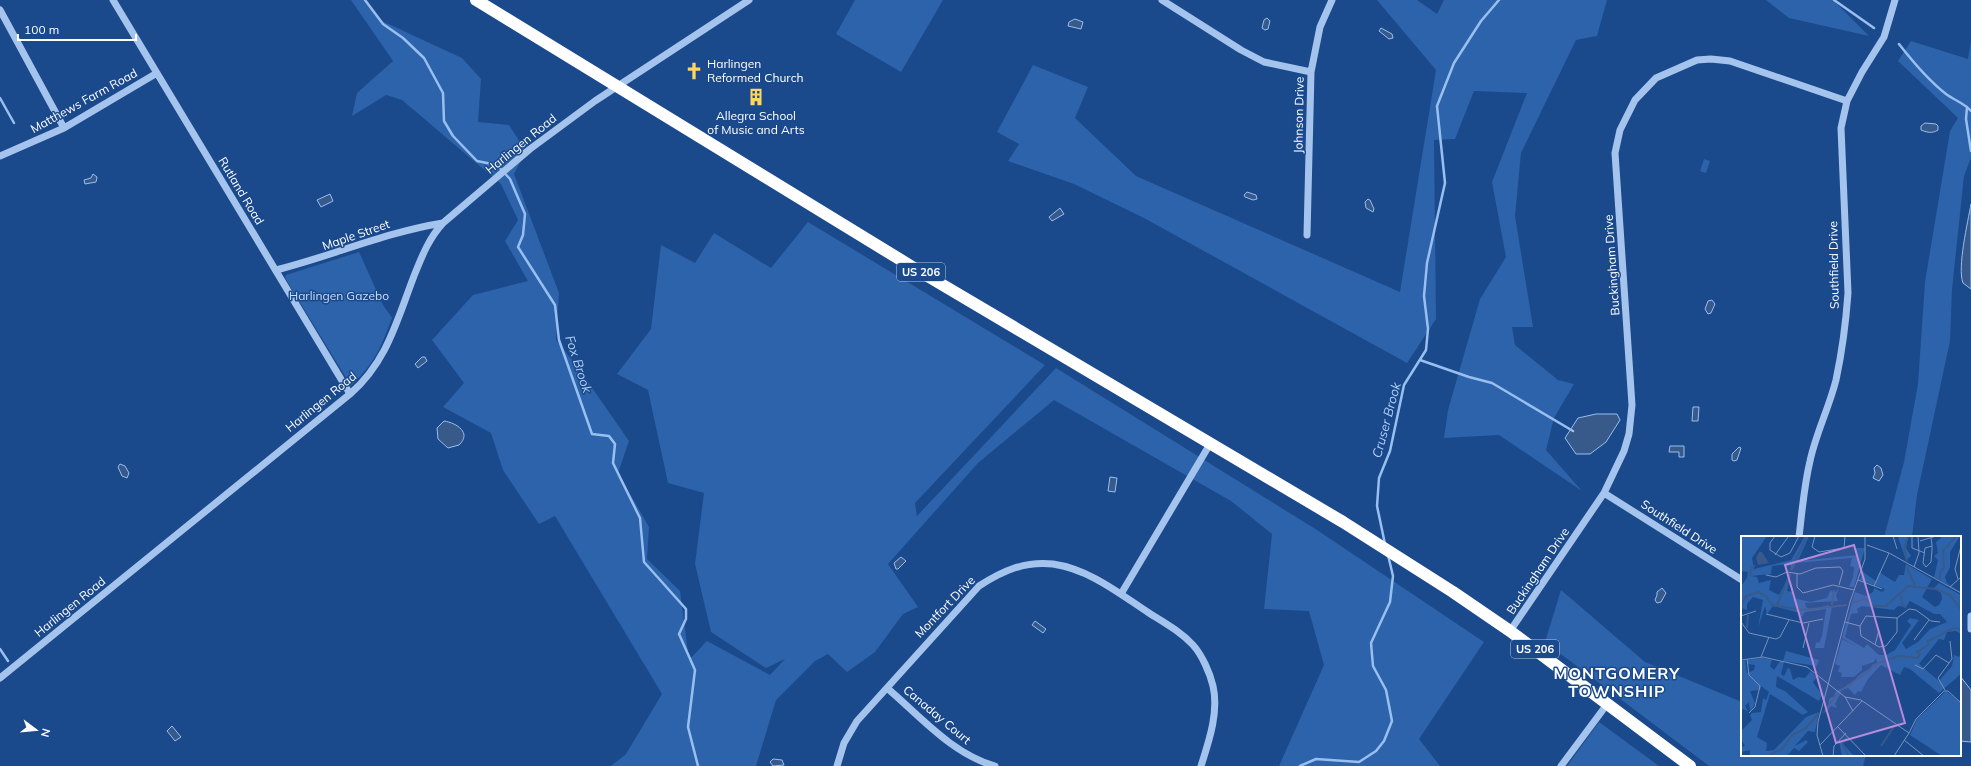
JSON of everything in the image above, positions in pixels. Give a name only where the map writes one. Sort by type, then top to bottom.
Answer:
[{"type":"highway","name":"US 206","points":[[476,0],[914,268],[1402,559],[1510,630],[1690,766]]},
{"type":"street","name":"Rutland Road","points":[[113,0],[350,394]]},
{"type":"street","name":"Harlingen Road","points":[[0,678],[350,394],[368,377],[379,362],[424,252],[435,232],[443,223],[510,166],[617,85],[749,0]]},
{"type":"street","points":[[1162,0],[1241,50],[1264,62],[1311,72]]},
{"type":"street","name":"Johnson Drive","points":[[1307,235],[1311,72],[1320,27],[1332,0]]},
{"type":"street","name":"Southfield Drive","points":[[1799,536],[1809,463],[1817,432],[1829,403],[1836,380],[1847,307],[1848,292],[1841,128],[1847,101],[1862,72],[1884,38],[1895,0]]},
{"type":"street","points":[[0,10],[64,128]]},
{"type":"street","name":"Buckingham Drive","points":[[1510,630],[1604,493],[1624,451],[1629,434],[1632,405],[1615,153],[1620,130],[1636,100],[1656,78],[1683,64],[1697,60],[1712,59],[1730,61],[1847,101]]},
{"type":"street","name":"Matthews Farm Road","points":[[0,156],[64,128],[157,72]]},
{"type":"street","name":"Maple Street","points":[[276,270],[324,258],[385,236],[423,226],[443,223]]},
{"type":"street","points":[[1121,594],[1210,444]]},
{"type":"street","name":"Southfield Drive","points":[[1604,493],[1741,579]]},
{"type":"street","name":"Montfort Drive","points":[[837,766],[849,733],[857,721],[979,586],[1001,572],[1029,565],[1051,564],[1068,567],[1088,575],[1121,594],[1180,633],[1194,646],[1201,656],[1213,686],[1215,706],[1209,741],[1201,766]]},
{"type":"street","points":[[1971,616],[1971,629]]},
{"type":"street","name":"Canaday Court","points":[[887,688],[952,744],[986,763],[995,766]]},
{"type":"street","points":[[1561,766],[1608,703]]},
{"type":"green space","points":[[351,0],[365,0],[382,21],[462,58],[481,79],[478,122],[509,125],[526,151],[514,174],[559,293],[556,340],[577,366],[629,441],[618,473],[649,527],[647,559],[680,591],[689,660],[707,641],[770,675],[785,659],[766,668],[711,632],[695,564],[704,493],[668,483],[648,390],[617,374],[651,329],[661,245],[695,263],[714,233],[771,268],[808,222],[1045,365],[915,503],[917,516],[1056,368],[1317,530],[1484,642],[1419,739],[1440,766],[1279,766],[1324,665],[1309,611],[1264,609],[1272,534],[1231,501],[1054,400],[978,463],[888,564],[918,607],[903,614],[875,652],[847,672],[828,654],[815,661],[776,700],[756,766],[611,766],[626,754],[662,694],[555,516],[539,524],[503,470],[491,433],[443,407],[464,383],[432,340],[473,295],[528,281],[505,241],[518,220],[501,184],[402,100],[386,95],[352,116],[357,93],[393,61]]},
{"type":"green space","points":[[855,0],[943,0],[901,72],[836,34]]},
{"type":"green space","points":[[1377,0],[1417,0],[1437,14],[1444,0],[1607,0],[1597,36],[1576,40],[1521,153],[1515,216],[1533,327],[1512,327],[1515,345],[1558,380],[1574,384],[1554,418],[1546,450],[1582,491],[1499,435],[1444,438],[1448,410],[1480,299],[1506,257],[1492,182],[1527,93],[1474,91],[1455,139],[1434,140],[1436,319],[1407,363],[1144,218],[1074,184],[1008,161],[1019,144],[997,132],[1033,65],[1088,87],[1075,118],[1136,176],[1400,292],[1436,70]]},
{"type":"green space","points":[[1766,0],[1833,0],[1869,36],[1789,18]]},
{"type":"green space","points":[[1911,41],[1968,59],[1971,41],[1971,158],[1964,176],[1952,289],[1950,341],[1917,495],[1912,536],[1884,536],[1904,462],[1918,384],[1925,282],[1950,131],[1958,118],[1898,61]]},
{"type":"green space","points":[[1704,159],[1710,161],[1706,173],[1700,171]]},
{"type":"green space","name":"Harlingen Gazebo","points":[[359,252],[383,305],[392,318],[372,362],[351,386],[285,278],[286,275]]},
{"type":"green space","points":[[1561,590],[1645,662],[1741,702],[1741,756],[1866,756],[1863,766],[1709,766],[1545,642]]},
{"type":"green space","points":[[1599,722],[1659,766],[1567,766]]},
{"type":"shaded area","points":[[1267,18],[1270,21],[1268,29],[1265,30],[1262,28],[1264,20]]},
{"type":"shaded area","points":[[1075,19],[1083,22],[1081,29],[1068,26],[1069,22]]},
{"type":"shaded area","points":[[1381,28],[1392,34],[1393,38],[1389,39],[1379,31]]},
{"type":"shaded area","points":[[1925,123],[1936,124],[1938,126],[1938,130],[1927,132],[1921,130],[1921,126]]},
{"type":"shaded area","points":[[93,174],[97,177],[96,182],[85,184],[84,180],[91,178]]},
{"type":"shaded area","points":[[1247,192],[1256,195],[1257,199],[1253,200],[1245,197],[1244,195]]},
{"type":"shaded area","points":[[330,194],[333,201],[321,207],[317,200]]},
{"type":"shaded area","points":[[1368,199],[1370,200],[1374,209],[1373,212],[1366,208],[1365,202]]},
{"type":"shaded area","points":[[1971,204],[1971,289],[1963,283],[1961,267]]},
{"type":"shaded area","points":[[1060,208],[1064,214],[1052,221],[1049,217]]},
{"type":"shaded area","points":[[1712,300],[1715,304],[1711,313],[1708,314],[1705,309],[1708,301]]},
{"type":"shaded area","points":[[422,357],[425,357],[427,361],[418,368],[415,364]]},
{"type":"shaded area","points":[[1693,407],[1699,407],[1698,421],[1692,421]]},
{"type":"shaded area","points":[[1596,414],[1617,414],[1620,420],[1606,442],[1590,454],[1576,454],[1565,438],[1578,418]]},
{"type":"shaded area","points":[[444,421],[454,424],[461,429],[464,436],[463,441],[459,445],[448,448],[438,439],[437,428]]},
{"type":"shaded area","points":[[1670,446],[1684,446],[1684,457],[1679,457],[1679,452],[1669,452]]},
{"type":"shaded area","points":[[1739,447],[1741,448],[1737,460],[1734,461],[1732,460],[1732,454]]},
{"type":"shaded area","points":[[120,464],[125,466],[129,473],[127,478],[122,476],[118,467]]},
{"type":"shaded area","points":[[1877,465],[1881,468],[1883,475],[1879,481],[1873,478],[1875,473],[1874,468]]},
{"type":"shaded area","points":[[1110,477],[1117,478],[1115,492],[1108,491]]},
{"type":"shaded area","points":[[901,557],[906,561],[898,569],[896,569],[894,563]]},
{"type":"shaded area","points":[[1662,588],[1666,593],[1661,602],[1657,603],[1655,600],[1657,592]]},
{"type":"shaded area","points":[[1035,621],[1046,629],[1043,633],[1032,625]]},
{"type":"shaded area","points":[[1961,677],[1971,690],[1971,742],[1961,741]]},
{"type":"shaded area","points":[[172,726],[181,737],[175,741],[167,731]]},
{"type":"shaded area","points":[[773,759],[782,760],[784,765],[773,766],[770,762]]},
{"type":"waterway","name":"Fox Brook","points":[[365,0],[383,24],[403,38],[424,58],[443,93],[444,121],[453,136],[477,161],[497,165],[510,179],[525,214],[523,235],[518,247],[555,305],[559,340],[592,434],[609,436],[615,444],[613,463],[640,518],[644,562],[686,609],[686,619],[679,634],[695,670],[688,727],[698,766]]},
{"type":"waterway","name":"Cruser Brook","points":[[1385,544],[1377,506],[1379,478],[1390,451],[1404,385],[1426,350],[1428,329],[1424,296],[1427,263],[1445,183],[1437,106],[1454,63],[1481,21],[1499,0]]},
{"type":"waterway","points":[[1834,0],[1874,28]]},
{"type":"waterway","points":[[1899,44],[1933,83],[1971,111]]},
{"type":"waterway","points":[[0,98],[14,123]]},
{"type":"waterway","points":[[1967,107],[1966,119],[1971,151]]},
{"type":"waterway","points":[[1420,360],[1469,377],[1492,383],[1573,431]]},
{"type":"waterway","name":"Cruser Brook","points":[[1300,766],[1316,759],[1359,762],[1376,751],[1384,741],[1392,721],[1386,690],[1373,666],[1371,643],[1390,602],[1393,576],[1388,555]]},
{"type":"waterway","points":[[0,649],[8,661]]},
{"type":"place","name":"Harlingen Reformed Church","points":[[694,71]]},
{"type":"place","name":"Allegra School of Music and Arts","points":[[756,97]]},
{"type":"district","name":"MONTGOMERY TOWNSHIP","points":[[1617,682]]}]
